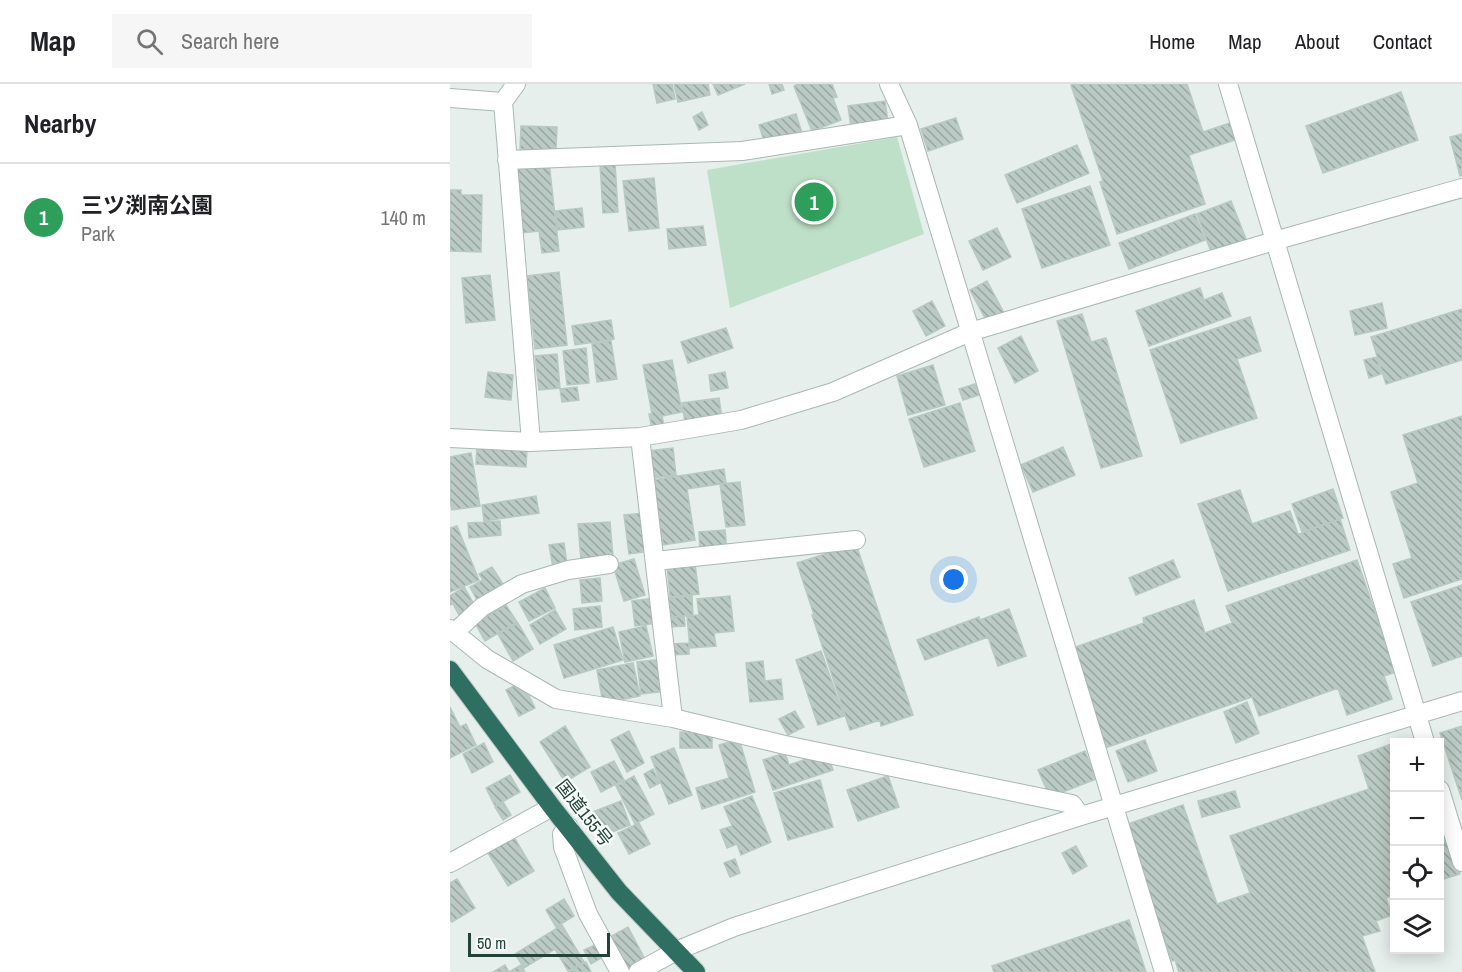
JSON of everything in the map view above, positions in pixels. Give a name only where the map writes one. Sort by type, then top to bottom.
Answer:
[{"type":"highway","name":"国道155号","points":[[450,670],[552,807],[620,892],[696,972]]},
{"type":"street","points":[[516,84],[503,102],[531,442]]},
{"type":"street","points":[[889,84],[908,125],[1164,972]]},
{"type":"street","points":[[1228,84],[1424,738]]},
{"type":"street","points":[[450,98],[503,102]]},
{"type":"street","points":[[507,159],[742,151],[908,125]]},
{"type":"street","points":[[450,438],[531,442],[640,437],[741,420],[833,393],[970,332],[1274,241],[1462,188]]},
{"type":"street","points":[[640,437],[674,718]]},
{"type":"street","points":[[655,561],[856,540]]},
{"type":"street","points":[[609,564],[568,570],[522,584],[482,607],[452,631],[488,659],[556,699],[674,718],[785,745],[1072,804],[1081,816]]},
{"type":"street","points":[[638,972],[676,951],[734,927],[1081,816],[1462,701]]},
{"type":"street","points":[[1441,792],[1462,862]]},
{"type":"street","points":[[450,862],[552,807]]},
{"type":"street","points":[[569,827],[562,834],[563,847],[588,914],[620,972]]},
{"type":"green space","points":[[897,137],[924,234],[730,308],[707,170]]},
{"type":"building","points":[[653,84],[672,84],[675,99],[657,103]]},
{"type":"building","points":[[674,84],[708,84],[710,95],[678,102]]},
{"type":"building","points":[[713,84],[745,84],[718,95]]},
{"type":"building","points":[[769,84],[782,84],[784,90],[772,94]]},
{"type":"building","points":[[832,84],[837,97],[833,98],[841,120],[812,131],[794,86]]},
{"type":"building","points":[[1187,84],[1203,132],[1230,123],[1235,140],[1189,155],[1205,204],[1117,234],[1100,182],[1103,181],[1071,85]]},
{"type":"building","points":[[1401,92],[1418,140],[1323,173],[1306,126]]},
{"type":"building","points":[[885,101],[888,122],[851,128],[848,106]]},
{"type":"building","points":[[702,112],[708,125],[699,130],[693,117]]},
{"type":"building","points":[[796,114],[802,133],[765,144],[759,125]]},
{"type":"building","points":[[956,118],[963,139],[928,151],[921,129]]},
{"type":"building","points":[[521,126],[557,127],[556,151],[520,149]]},
{"type":"building","points":[[1462,134],[1462,175],[1460,176],[1450,137]]},
{"type":"building","points":[[1077,145],[1089,173],[1017,203],[1005,175]]},
{"type":"building","points":[[549,162],[559,251],[542,253],[539,231],[522,233],[514,167]]},
{"type":"building","points":[[615,163],[618,212],[603,213],[600,164]]},
{"type":"building","points":[[654,178],[659,228],[629,231],[623,181]]},
{"type":"building","points":[[1090,186],[1110,245],[1042,268],[1022,209]]},
{"type":"building","points":[[450,190],[461,190],[461,195],[482,195],[481,252],[450,251]]},
{"type":"building","points":[[1231,201],[1248,244],[1213,257],[1197,214]]},
{"type":"building","points":[[582,208],[584,227],[558,230],[556,211]]},
{"type":"building","points":[[1195,214],[1205,240],[1129,269],[1119,243]]},
{"type":"building","points":[[703,226],[706,245],[669,249],[667,229]]},
{"type":"building","points":[[997,228],[1011,257],[983,270],[969,241]]},
{"type":"building","points":[[559,272],[567,345],[535,349],[527,276]]},
{"type":"building","points":[[490,275],[495,320],[466,323],[462,278]]},
{"type":"building","points":[[987,281],[1004,313],[987,322],[970,290]]},
{"type":"building","points":[[1200,288],[1204,300],[1222,293],[1231,316],[1149,346],[1136,311]]},
{"type":"building","points":[[932,301],[945,326],[926,336],[913,311]]},
{"type":"building","points":[[1382,303],[1387,328],[1355,335],[1350,311]]},
{"type":"building","points":[[1462,309],[1462,360],[1386,384],[1371,337]]},
{"type":"building","points":[[1082,314],[1091,342],[1106,338],[1142,456],[1101,468],[1057,321]]},
{"type":"building","points":[[1250,317],[1261,351],[1237,359],[1257,418],[1181,443],[1150,350]]},
{"type":"building","points":[[611,320],[614,339],[575,345],[572,326]]},
{"type":"building","points":[[726,328],[733,348],[688,363],[681,342]]},
{"type":"building","points":[[1021,336],[1038,371],[1015,383],[998,348]]},
{"type":"building","points":[[611,341],[617,379],[597,382],[592,344]]},
{"type":"building","points":[[586,348],[589,383],[567,385],[563,351]]},
{"type":"building","points":[[557,354],[560,388],[539,390],[535,356]]},
{"type":"building","points":[[1377,357],[1381,374],[1369,378],[1364,360]]},
{"type":"building","points":[[672,360],[682,412],[662,416],[664,426],[652,429],[649,414],[652,414],[643,365]]},
{"type":"building","points":[[933,365],[945,405],[908,415],[897,376]]},
{"type":"building","points":[[488,372],[513,375],[511,400],[485,397]]},
{"type":"building","points":[[725,372],[728,388],[711,391],[709,375]]},
{"type":"building","points":[[975,384],[979,395],[963,400],[959,389]]},
{"type":"building","points":[[577,387],[579,400],[562,402],[560,389]]},
{"type":"building","points":[[719,398],[722,418],[685,423],[682,403]]},
{"type":"building","points":[[960,403],[975,451],[924,467],[909,419]]},
{"type":"building","points":[[1462,416],[1462,579],[1404,598],[1393,564],[1412,558],[1391,492],[1418,483],[1403,435]]},
{"type":"building","points":[[477,446],[527,449],[526,467],[476,464]]},
{"type":"building","points":[[1063,447],[1075,475],[1033,492],[1021,465]]},
{"type":"building","points":[[673,448],[676,475],[652,478],[648,451]]},
{"type":"building","points":[[471,453],[480,506],[452,510],[450,457]]},
{"type":"building","points":[[724,469],[726,483],[687,489],[695,540],[663,545],[653,480]]},
{"type":"building","points":[[740,482],[745,525],[726,527],[720,484]]},
{"type":"building","points":[[1333,489],[1343,518],[1302,532],[1292,504]]},
{"type":"building","points":[[1240,490],[1252,524],[1290,511],[1298,534],[1340,519],[1350,550],[1228,591],[1198,504]]},
{"type":"building","points":[[536,496],[539,513],[484,521],[482,505]]},
{"type":"building","points":[[645,513],[650,551],[629,554],[624,515]]},
{"type":"building","points":[[500,521],[501,535],[469,538],[468,523]]},
{"type":"building","points":[[610,522],[613,557],[581,560],[578,524]]},
{"type":"building","points":[[457,526],[479,580],[450,592],[450,528]]},
{"type":"building","points":[[725,530],[727,552],[700,553],[699,532]]},
{"type":"building","points":[[564,543],[567,564],[553,567],[549,545]]},
{"type":"building","points":[[856,544],[913,715],[881,726],[880,720],[850,730],[797,563]]},
{"type":"building","points":[[634,559],[645,595],[624,601],[613,565]]},
{"type":"building","points":[[1173,560],[1180,577],[1136,595],[1129,578]]},
{"type":"building","points":[[1357,560],[1396,672],[1384,676],[1392,699],[1347,715],[1338,688],[1259,716],[1252,697],[1105,748],[1070,649],[1144,623],[1143,618],[1194,600],[1205,633],[1232,623],[1226,606]]},
{"type":"building","points":[[695,564],[699,594],[670,597],[667,567]]},
{"type":"building","points":[[492,567],[503,584],[477,600],[470,587],[483,580],[479,574]]},
{"type":"building","points":[[600,578],[602,601],[582,603],[580,580]]},
{"type":"building","points":[[1462,585],[1462,656],[1433,666],[1411,602]]},
{"type":"building","points":[[464,587],[475,606],[459,615],[453,604],[450,605],[450,596]]},
{"type":"building","points":[[545,588],[555,608],[529,621],[519,602]]},
{"type":"building","points":[[692,596],[693,615],[671,617],[669,598]]},
{"type":"building","points":[[730,596],[734,631],[714,633],[716,646],[690,648],[687,616],[699,615],[697,599]]},
{"type":"building","points":[[655,598],[658,623],[635,626],[632,601]]},
{"type":"building","points":[[506,605],[517,622],[485,641],[475,623]]},
{"type":"building","points":[[600,606],[602,627],[575,630],[573,609]]},
{"type":"building","points":[[1009,609],[1026,656],[998,666],[988,637],[925,660],[917,640],[979,617],[980,620]]},
{"type":"building","points":[[555,610],[566,629],[540,644],[530,625]]},
{"type":"building","points":[[684,616],[685,626],[669,627],[668,618]]},
{"type":"building","points":[[518,623],[533,649],[513,661],[498,634]]},
{"type":"building","points":[[646,626],[653,656],[625,662],[619,632]]},
{"type":"building","points":[[613,627],[623,660],[564,678],[554,645]]},
{"type":"building","points":[[689,643],[689,654],[672,655],[671,644]]},
{"type":"building","points":[[821,651],[844,716],[818,725],[796,660]]},
{"type":"building","points":[[664,659],[668,691],[641,694],[637,662]]},
{"type":"building","points":[[763,661],[765,681],[781,679],[783,699],[750,702],[746,663]]},
{"type":"building","points":[[633,663],[640,696],[603,703],[597,670]]},
{"type":"building","points":[[522,682],[535,708],[519,716],[506,690]]},
{"type":"building","points":[[1247,702],[1259,733],[1236,743],[1224,712]]},
{"type":"building","points":[[450,707],[460,727],[466,724],[476,745],[450,758]]},
{"type":"building","points":[[795,711],[804,727],[788,735],[779,719]]},
{"type":"building","points":[[565,726],[590,767],[565,782],[540,742]]},
{"type":"building","points":[[1462,726],[1462,800],[1444,745],[1444,738],[1442,738],[1440,733]]},
{"type":"building","points":[[629,731],[644,763],[627,772],[611,740]]},
{"type":"building","points":[[680,732],[712,733],[712,748],[680,748]]},
{"type":"building","points":[[739,739],[755,792],[702,809],[696,788],[729,778],[719,745]]},
{"type":"building","points":[[1145,740],[1157,771],[1128,782],[1116,751]]},
{"type":"building","points":[[484,743],[493,762],[472,773],[463,754]]},
{"type":"building","points":[[1390,744],[1390,896],[1386,898],[1390,916],[1376,921],[1380,931],[1362,936],[1375,972],[1179,972],[1175,960],[1172,961],[1125,825],[1183,805],[1217,904],[1250,893],[1230,836],[1369,789],[1358,756]]},
{"type":"building","points":[[674,748],[692,795],[669,804],[651,757]]},
{"type":"building","points":[[1085,751],[1096,779],[1050,797],[1038,770]]},
{"type":"building","points":[[785,753],[789,765],[815,756],[828,756],[833,770],[773,790],[763,760]]},
{"type":"building","points":[[614,761],[624,780],[601,792],[591,772]]},
{"type":"building","points":[[653,769],[660,783],[650,788],[644,774]]},
{"type":"building","points":[[510,775],[520,792],[495,806],[486,788]]},
{"type":"building","points":[[634,776],[654,814],[635,824],[616,786]]},
{"type":"building","points":[[888,776],[899,807],[858,821],[847,790]]},
{"type":"building","points":[[820,780],[833,827],[788,840],[774,793]]},
{"type":"building","points":[[1235,791],[1240,807],[1202,817],[1198,801]]},
{"type":"building","points":[[752,796],[771,842],[741,855],[737,844],[727,848],[720,830],[732,826],[724,807]]},
{"type":"building","points":[[621,801],[630,825],[599,837],[590,813]]},
{"type":"building","points":[[503,802],[511,815],[503,820],[495,807]]},
{"type":"building","points":[[639,823],[650,844],[629,854],[618,833]]},
{"type":"building","points":[[1444,827],[1460,874],[1444,879]]},
{"type":"building","points":[[511,832],[534,871],[508,886],[485,848]]},
{"type":"building","points":[[1076,846],[1087,866],[1073,874],[1062,853]]},
{"type":"building","points":[[735,859],[740,873],[730,877],[724,863]]},
{"type":"building","points":[[457,879],[475,908],[452,922],[450,920],[450,883]]},
{"type":"building","points":[[564,899],[574,916],[556,927],[546,910]]},
{"type":"building","points":[[1129,920],[1146,972],[994,972],[992,966]]},
{"type":"building","points":[[562,925],[584,962],[568,971],[555,949],[524,968],[515,954]]},
{"type":"building","points":[[628,927],[646,961],[626,972],[608,938]]},
{"type":"building","points":[[595,945],[601,958],[591,964],[584,950]]},
{"type":"building","points":[[586,962],[591,972],[568,972]]},
{"type":"building","points":[[505,965],[509,972],[493,972]]},
{"type":"building","points":[[521,965],[525,972],[509,972]]},
{"type":"place","name":"三ツ渕南公園","points":[[814,202]]}]
